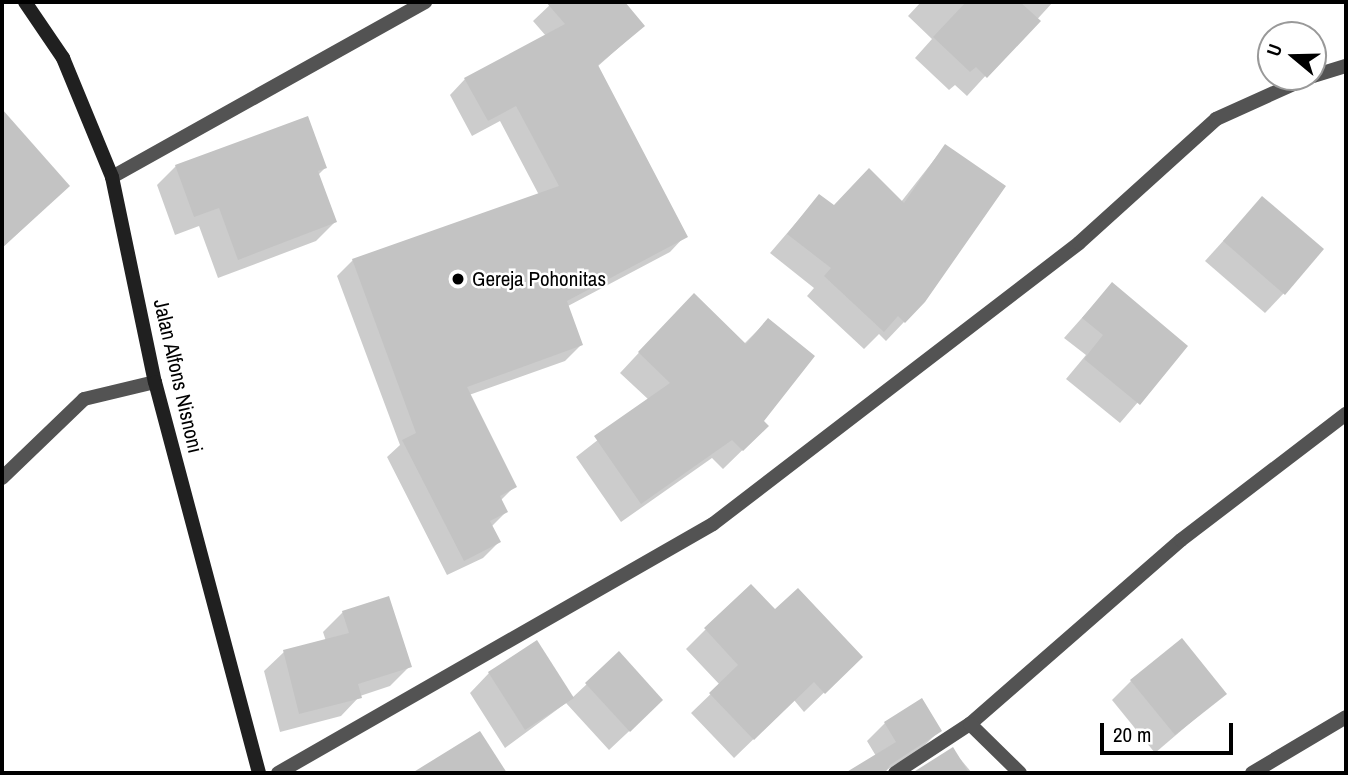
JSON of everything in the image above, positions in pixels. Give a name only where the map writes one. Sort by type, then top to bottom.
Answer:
[{"type":"main road","name":"Jalan Alfons Nisnoni","points":[[25,2],[63,58],[111,177],[155,382],[259,773]]},
{"type":"street","points":[[111,177],[425,2]]},
{"type":"street","points":[[1327,71],[1346,66]]},
{"type":"street","points":[[278,773],[713,524],[1079,243],[1216,119],[1278,91]]},
{"type":"street","points":[[2,478],[84,399],[155,382]]},
{"type":"street","points":[[895,773],[970,723],[1181,540],[1346,414]]},
{"type":"street","points":[[1252,773],[1346,717]]},
{"type":"street","points":[[970,723],[1020,773]]},
{"type":"building","points":[[546,2],[625,2],[645,26],[598,65],[688,237],[567,301],[583,345],[467,387],[517,487],[500,496],[508,512],[490,521],[501,542],[464,561],[402,440],[416,433],[352,259],[559,186],[516,106],[488,121],[464,78],[565,24]]},
{"type":"building","points":[[966,2],[1020,2],[1041,21],[987,78],[976,67],[970,72],[933,37]]},
{"type":"building","points":[[2,109],[70,186],[2,248]]},
{"type":"building","points":[[308,116],[327,168],[318,171],[337,222],[238,260],[219,208],[194,217],[175,165]]},
{"type":"building","points":[[945,144],[1006,186],[925,302],[905,323],[898,316],[884,332],[824,276],[831,268],[787,234],[819,194],[834,205],[869,168],[904,203]]},
{"type":"building","points":[[1262,196],[1324,249],[1285,295],[1223,241]]},
{"type":"building","points":[[1112,282],[1188,346],[1140,405],[1084,359],[1103,335],[1082,318]]},
{"type":"building","points":[[694,293],[746,344],[768,318],[815,356],[764,421],[769,426],[743,451],[732,440],[641,504],[594,436],[670,383],[638,352]]},
{"type":"building","points":[[751,584],[775,609],[798,588],[863,657],[825,694],[814,682],[754,740],[709,693],[738,665],[704,628]]},
{"type":"building","points":[[389,596],[412,667],[358,684],[362,698],[299,714],[283,650],[349,633],[342,611]]},
{"type":"building","points":[[1182,638],[1227,694],[1175,735],[1130,680]]},
{"type":"building","points":[[537,640],[574,698],[525,730],[488,672]]},
{"type":"building","points":[[619,651],[663,700],[630,732],[585,683]]},
{"type":"building","points":[[922,698],[942,731],[890,765],[885,773],[845,773],[896,742],[884,722]]},
{"type":"building","points":[[480,731],[507,773],[412,773]]},
{"type":"building","points":[[953,747],[969,773],[912,773]]},
{"type":"place","name":"Gereja Pohonitas","points":[[458,279]]}]
